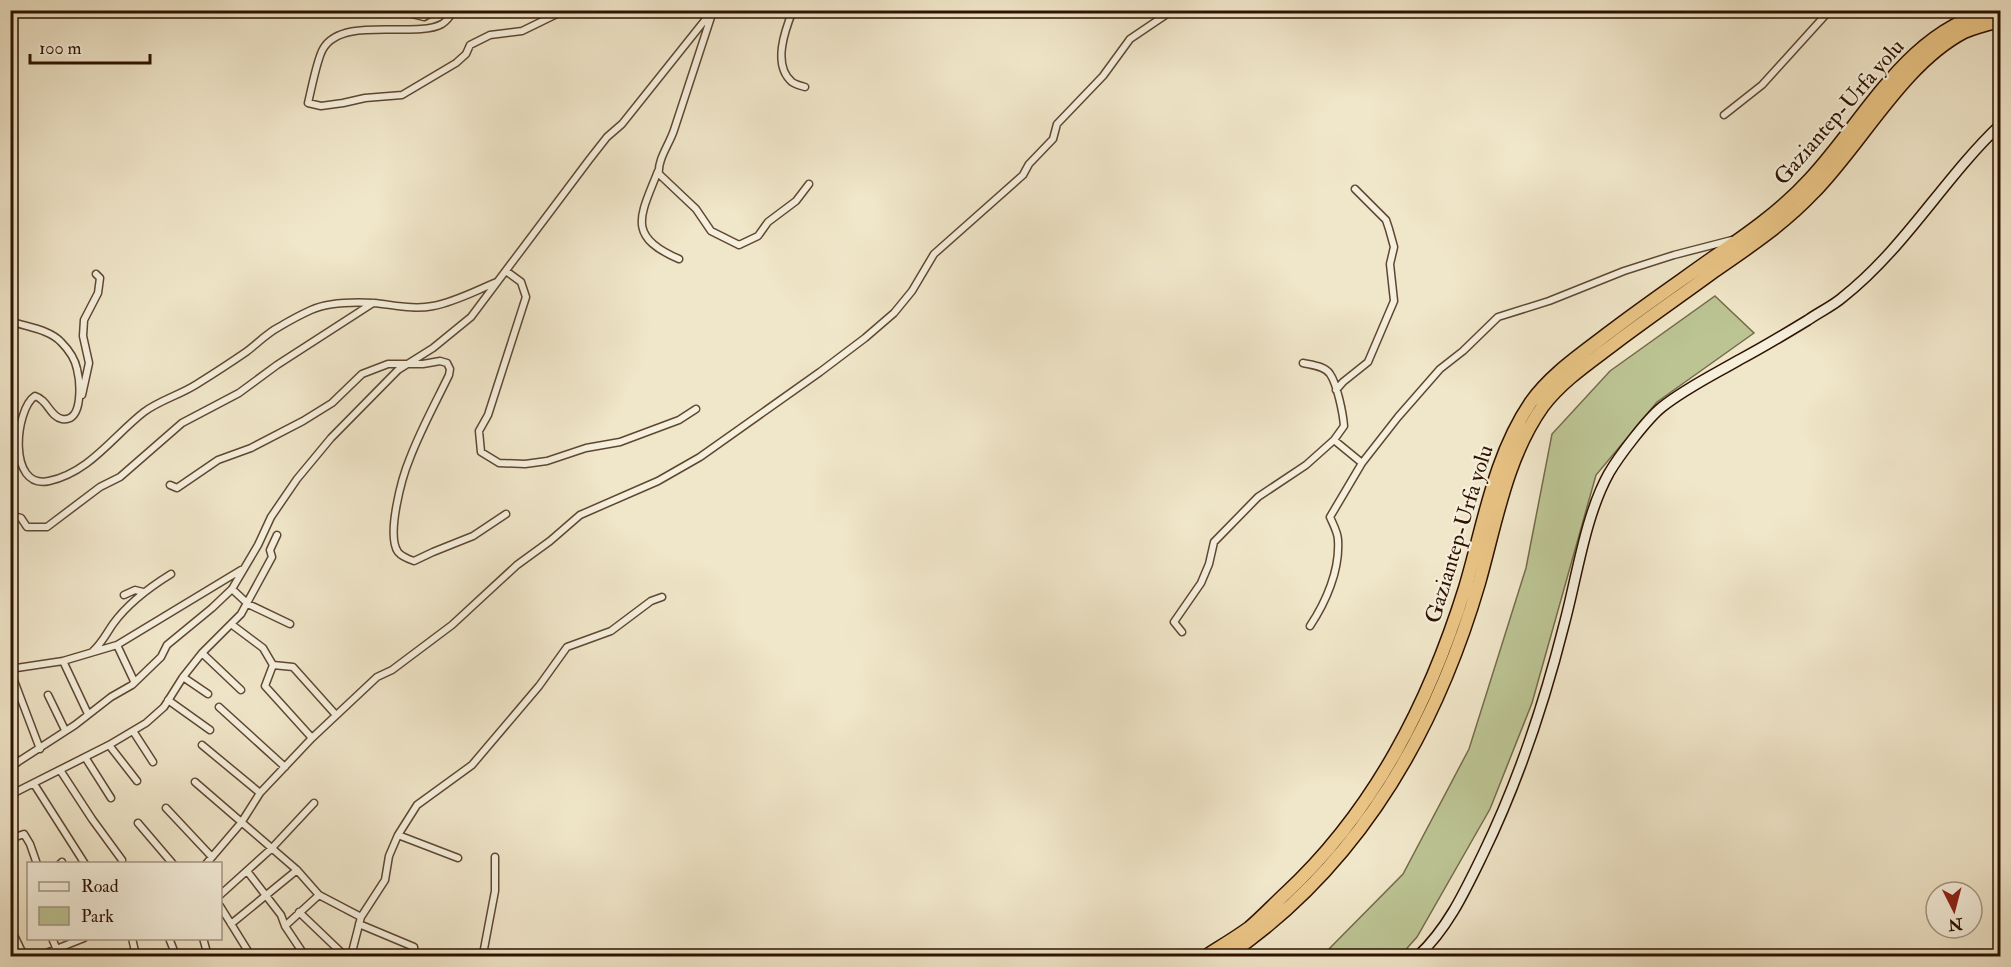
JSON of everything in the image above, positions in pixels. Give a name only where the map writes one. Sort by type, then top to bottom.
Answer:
[{"type":"highway","name":"Gaziantep-Urfa yolu","points":[[1206,957],[1251,926],[1322,858],[1356,816],[1396,756],[1417,715],[1454,624],[1501,462],[1517,427],[1546,384],[1567,364],[1742,238],[1789,201],[1812,177],[1908,61],[1929,42],[1963,20],[1995,10]]},
{"type":"highway","name":"Gaziantep-Urfa yolu","points":[[1227,957],[1258,935],[1313,884],[1339,856],[1366,823],[1406,762],[1428,720],[1465,628],[1512,466],[1528,433],[1555,392],[1648,318],[1772,231],[1797,210],[1821,185],[1916,70],[1937,51],[1968,30],[2001,21]]},
{"type":"street","points":[[396,10],[424,17],[436,10]]},
{"type":"street","points":[[454,10],[444,23],[430,28],[381,28],[338,36],[323,49],[308,103],[321,106],[365,98],[402,95],[456,63],[466,54],[470,45],[490,34],[522,31],[565,10]]},
{"type":"street","points":[[793,10],[782,42],[783,67],[792,82],[805,87]]},
{"type":"street","points":[[1724,115],[1761,85],[1830,10]]},
{"type":"street","points":[[679,259],[652,244],[644,236],[641,225],[645,204],[674,132],[682,101],[713,11]]},
{"type":"street","points":[[10,748],[14,765],[132,685],[161,657],[167,645],[232,589],[258,545],[271,517],[297,479],[331,438],[398,370],[433,348],[471,317],[607,137],[622,124],[713,11]]},
{"type":"street","points":[[207,862],[241,823],[260,793],[312,738],[377,677],[392,670],[452,625],[517,565],[580,515],[658,481],[700,457],[820,372],[894,313],[912,291],[934,254],[1023,175],[1029,164],[1053,139],[1057,124],[1103,76],[1130,39],[1167,14]]},
{"type":"street","points":[[1418,957],[1435,941],[1464,894],[1495,829],[1529,747],[1546,694],[1579,559],[1592,518],[1609,474],[1623,453],[1660,409],[1693,385],[1741,359],[1843,297],[1911,230],[1976,148],[2001,125]]},
{"type":"street","points":[[658,171],[662,179],[696,209],[711,231],[739,245],[758,236],[768,222],[796,201],[809,184]]},
{"type":"street","points":[[1336,390],[1342,382],[1368,362],[1394,301],[1390,264],[1394,247],[1386,220],[1354,189]]},
{"type":"street","points":[[1310,626],[1323,607],[1335,570],[1338,539],[1330,517],[1362,463],[1440,369],[1463,351],[1498,317],[1549,301],[1664,258],[1742,238]]},
{"type":"street","points":[[506,271],[521,282],[526,297],[488,415],[479,431],[480,452],[499,463],[525,464],[547,461],[586,448],[620,442],[679,420],[696,409]]},
{"type":"street","points":[[18,444],[26,405],[32,398],[35,396],[40,398],[55,416],[63,419],[73,415],[80,402],[89,363],[82,336],[84,321],[100,286],[100,278],[96,274]]},
{"type":"street","points":[[10,419],[18,444],[20,460],[28,476],[38,482],[53,480],[87,465],[145,412],[194,386],[247,351],[275,328],[313,309],[374,303],[399,307],[435,306],[498,282]]},
{"type":"street","points":[[10,516],[21,518],[27,527],[47,527],[100,487],[120,477],[182,423],[239,393],[277,365],[374,303]]},
{"type":"street","points":[[10,321],[51,334],[62,343],[77,367],[80,402]]},
{"type":"street","points":[[170,485],[177,488],[218,460],[251,448],[303,421],[332,403],[362,375],[388,364],[440,361],[447,363],[450,369],[449,375],[409,460],[395,520],[393,537],[398,552],[414,561],[473,536],[506,513]]},
{"type":"street","points":[[1182,632],[1174,622],[1201,583],[1209,564],[1214,542],[1258,497],[1306,465],[1334,440],[1344,426],[1336,390],[1329,372],[1316,365],[1304,363]]},
{"type":"street","points":[[1334,440],[1362,463]]},
{"type":"street","points":[[10,795],[109,745],[146,723],[164,706],[202,653],[248,604],[268,568],[272,557],[270,550],[278,535]]},
{"type":"street","points":[[40,748],[14,690],[10,670],[63,661],[117,645],[242,570]]},
{"type":"street","points":[[90,653],[102,642],[113,623],[143,592],[171,574]]},
{"type":"street","points":[[232,589],[248,604],[290,624]]},
{"type":"street","points":[[124,595],[135,590],[143,592]]},
{"type":"street","points":[[351,957],[361,917],[385,880],[389,856],[398,835],[417,805],[472,765],[539,686],[567,646],[611,631],[651,601],[662,597]]},
{"type":"street","points":[[231,624],[263,648],[273,665]]},
{"type":"street","points":[[117,645],[134,681]]},
{"type":"street","points":[[202,653],[241,690]]},
{"type":"street","points":[[63,661],[88,714]]},
{"type":"street","points":[[273,665],[293,667],[336,715]]},
{"type":"street","points":[[273,665],[265,686],[312,738]]},
{"type":"street","points":[[183,677],[208,694]]},
{"type":"street","points":[[48,695],[65,730]]},
{"type":"street","points":[[168,700],[210,729]]},
{"type":"street","points":[[219,707],[285,766]]},
{"type":"street","points":[[133,731],[153,762]]},
{"type":"street","points":[[109,745],[137,781]]},
{"type":"street","points":[[202,745],[260,793]]},
{"type":"street","points":[[85,757],[111,798]]},
{"type":"street","points":[[60,770],[122,860]]},
{"type":"street","points":[[195,782],[297,870],[319,896],[361,917]]},
{"type":"street","points":[[34,784],[84,862]]},
{"type":"street","points":[[222,893],[271,849],[314,803]]},
{"type":"street","points":[[166,808],[211,856]]},
{"type":"street","points":[[138,823],[171,862]]},
{"type":"street","points":[[10,840],[24,834],[30,843],[36,862]]},
{"type":"street","points":[[398,835],[458,858]]},
{"type":"street","points":[[485,957],[484,949],[495,891],[495,857]]},
{"type":"street","points":[[231,924],[297,870]]},
{"type":"street","points":[[247,871],[281,915],[285,926],[305,957]]},
{"type":"street","points":[[285,926],[319,896]]},
{"type":"street","points":[[222,909],[251,957]]},
{"type":"street","points":[[299,912],[345,957]]},
{"type":"street","points":[[359,924],[414,947],[415,957]]},
{"type":"street","points":[[10,927],[24,957]]},
{"type":"street","points":[[53,940],[64,957]]},
{"type":"street","points":[[39,957],[82,940]]},
{"type":"street","points":[[132,940],[136,957]]},
{"type":"street","points":[[169,940],[176,957]]},
{"type":"street","points":[[203,940],[208,957]]},
{"type":"street","points":[[291,957],[300,950]]},
{"type":"green space","points":[[1715,296],[1754,333],[1657,402],[1596,475],[1532,703],[1490,809],[1417,937],[1400,956],[1322,956],[1403,874],[1469,749],[1526,568],[1552,434],[1610,371]]}]
